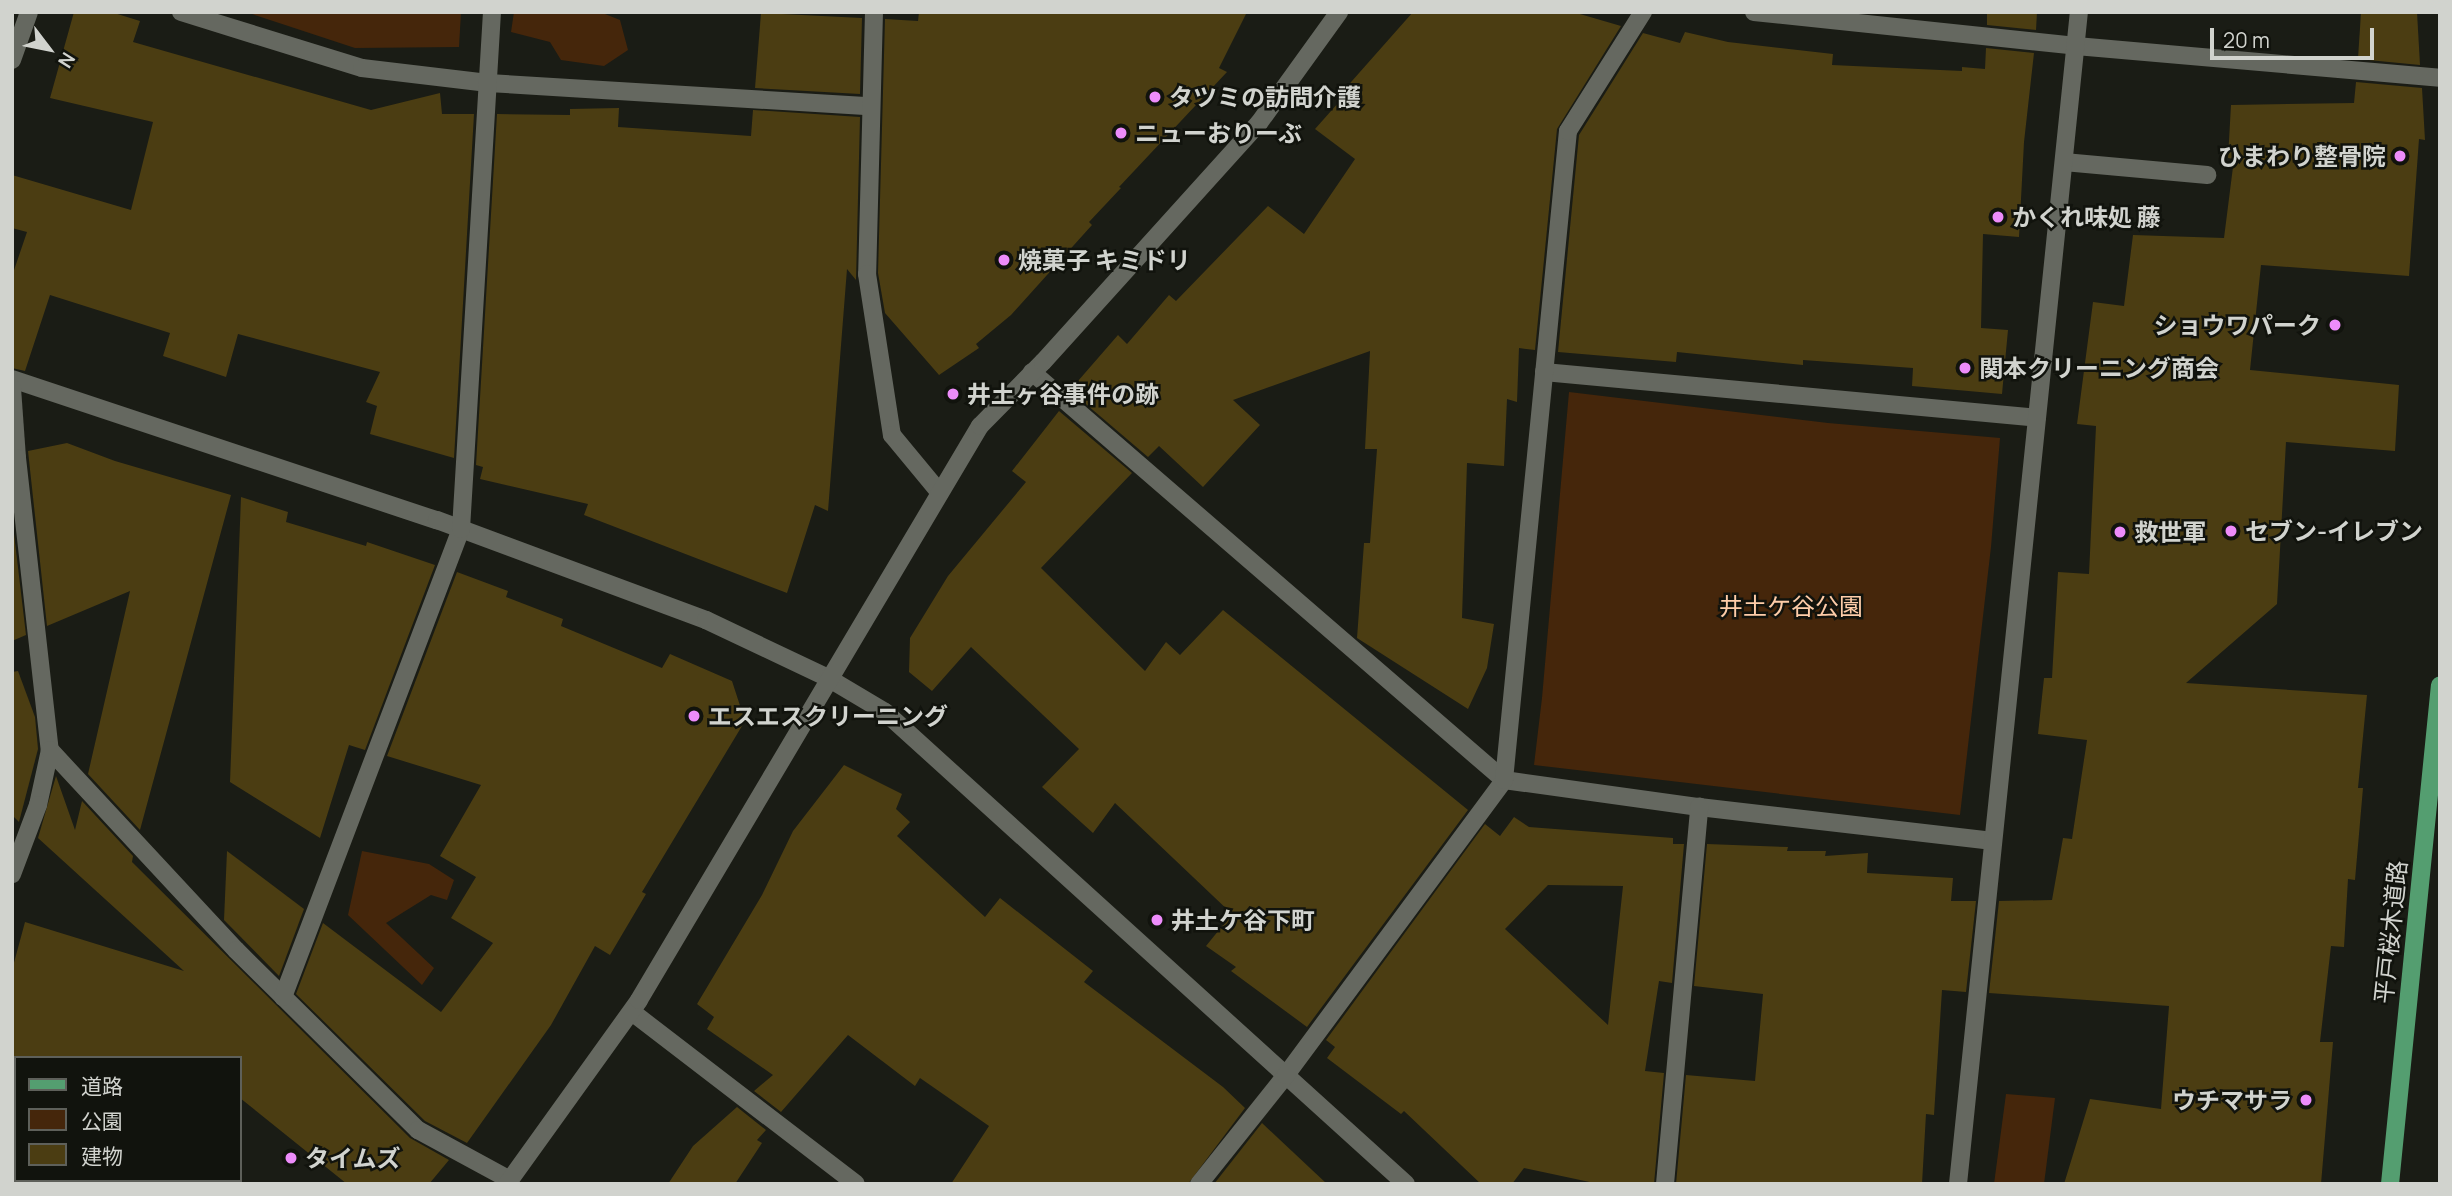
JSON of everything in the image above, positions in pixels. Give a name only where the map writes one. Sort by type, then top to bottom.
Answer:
[{"type":"main road","name":"平戸桜木道路","points":[[2390,1184],[2440,685]]},
{"type":"street","points":[[12,60],[29,12]]},
{"type":"street","points":[[181,12],[362,68],[488,83],[869,106]]},
{"type":"street","points":[[283,997],[461,529],[492,12]]},
{"type":"street","points":[[874,12],[869,106],[867,274],[892,435],[940,493]]},
{"type":"street","points":[[50,750],[236,950],[418,1130],[509,1182],[632,1012],[980,426],[1259,123],[1339,12]]},
{"type":"street","points":[[1199,1184],[1286,1075],[1504,780],[1568,131],[1643,12]]},
{"type":"street","points":[[1754,12],[2076,46],[2440,78]]},
{"type":"street","points":[[1958,1184],[2079,12]]},
{"type":"street","points":[[2064,162],[2207,175]]},
{"type":"street","points":[[1032,372],[1504,780],[1699,807],[1993,841]]},
{"type":"street","points":[[1545,372],[2037,418]]},
{"type":"street","points":[[12,379],[461,529],[706,620],[828,678],[885,712],[1406,1184]]},
{"type":"street","points":[[12,388],[17,458],[50,750],[38,805],[12,873]]},
{"type":"street","points":[[1665,1184],[1699,807]]},
{"type":"street","points":[[632,1012],[856,1184]]},
{"type":"green space","points":[[246,12],[461,12],[459,47],[355,48]]},
{"type":"green space","points":[[514,12],[600,12],[620,20],[628,50],[604,66],[561,60],[550,42],[511,32]]},
{"type":"green space","name":"井土ケ谷公園","points":[[1569,392],[1828,423],[2000,438],[1991,547],[1960,815],[1534,765]]},
{"type":"green space","points":[[362,851],[429,864],[454,880],[447,900],[431,895],[386,923],[434,968],[422,985],[348,915]]},
{"type":"green space","points":[[2006,1094],[2055,1098],[2044,1184],[1994,1184]]},
{"type":"building","points":[[74,12],[111,12],[140,21],[133,42],[371,110],[440,93],[442,114],[474,114],[454,458],[370,434],[377,406],[366,402],[380,372],[238,334],[226,377],[163,356],[170,333],[50,295],[25,371],[12,368],[12,276],[27,232],[12,228],[12,175],[131,210],[153,122],[50,98]]},
{"type":"building","points":[[919,12],[1247,12],[1219,68],[1227,72],[1119,187],[1121,188],[1089,222],[1092,225],[1011,315],[976,344],[979,348],[939,375],[885,313],[878,273],[885,19],[918,21]]},
{"type":"building","points":[[1413,12],[1573,12],[1621,26],[1557,129],[1535,350],[1519,348],[1517,402],[1507,399],[1504,466],[1467,463],[1462,618],[1494,624],[1487,668],[1468,709],[1357,638],[1364,543],[1370,543],[1377,449],[1365,449],[1370,351],[1233,400],[1260,425],[1203,487],[1159,446],[1148,457],[1073,393],[1080,383],[1078,381],[1118,335],[1127,344],[1169,295],[1176,301],[1268,206],[1304,234],[1355,159],[1315,129],[1347,93],[1344,90]]},
{"type":"building","points":[[1987,12],[2037,12],[2036,30],[1987,25]]},
{"type":"building","points":[[2361,12],[2417,12],[2420,65],[2358,59]]},
{"type":"building","points":[[761,13],[862,18],[860,94],[755,88]]},
{"type":"building","points":[[1685,32],[1728,42],[1833,54],[1832,65],[1962,71],[1962,67],[1985,69],[1986,48],[2034,53],[2024,142],[2019,237],[1983,234],[1981,328],[2008,330],[2002,394],[1912,386],[1913,368],[1803,360],[1803,365],[1677,352],[1676,362],[1558,352],[1579,135],[1643,33],[1680,43]]},
{"type":"building","points":[[2356,82],[2422,88],[2425,140],[2419,139],[2409,276],[2261,265],[2250,370],[2399,385],[2395,451],[2286,442],[2277,604],[2186,683],[2367,695],[2358,788],[2363,788],[2355,880],[2348,879],[2344,947],[2331,946],[2320,1042],[2333,1042],[2321,1184],[2064,1184],[2090,1099],[2161,1109],[2169,1006],[1989,993],[1999,901],[2052,900],[2063,838],[2072,839],[2087,740],[2038,734],[2044,678],[2052,678],[2058,572],[2089,574],[2096,426],[2077,424],[2093,302],[2124,306],[2133,235],[2224,238],[2234,159],[2228,158],[2231,105],[2354,103]]},
{"type":"building","points":[[619,108],[618,127],[751,136],[753,110],[860,117],[856,280],[847,269],[828,511],[815,505],[787,593],[584,515],[588,504],[480,479],[483,467],[476,465],[497,114],[570,115],[570,109]]},
{"type":"building","points":[[1059,411],[1132,473],[1041,568],[1145,671],[1166,642],[1180,655],[1223,610],[1468,810],[1307,1027],[1231,971],[1236,967],[1206,946],[1232,914],[1115,803],[1093,833],[1042,787],[1079,749],[971,647],[932,691],[909,672],[910,638],[948,576],[1026,482],[1012,471]]},
{"type":"building","points":[[67,443],[115,461],[231,495],[140,830],[88,774],[130,591],[47,626],[28,451]]},
{"type":"building","points":[[241,497],[288,512],[286,522],[366,546],[367,542],[435,565],[365,750],[349,745],[320,838],[230,782]]},
{"type":"building","points":[[12,517],[26,635],[12,641]]},
{"type":"building","points":[[457,572],[508,591],[506,597],[563,619],[561,626],[662,668],[670,654],[732,681],[745,721],[642,892],[646,894],[610,955],[595,946],[551,1025],[467,1143],[425,1121],[296,994],[323,923],[441,1012],[493,943],[451,918],[476,877],[440,856],[481,785],[387,756]]},
{"type":"building","points":[[18,671],[35,717],[38,749],[19,822],[12,815],[12,672]]},
{"type":"building","points":[[844,765],[902,794],[896,809],[910,822],[897,836],[985,917],[1000,898],[1093,971],[1084,982],[1223,1087],[1245,1108],[1188,1184],[951,1184],[989,1126],[920,1078],[915,1086],[848,1035],[781,1112],[754,1091],[773,1075],[707,1029],[714,1017],[697,1004],[762,895],[793,831]]},
{"type":"building","points":[[56,776],[75,830],[82,801],[133,856],[132,862],[410,1138],[449,1160],[429,1184],[347,1184],[242,1100],[242,1056],[12,1058],[12,970],[25,922],[184,971],[38,838]]},
{"type":"building","points":[[1514,817],[1529,827],[1673,838],[1673,844],[1684,844],[1672,983],[1659,981],[1645,1071],[1664,1073],[1654,1184],[1599,1184],[1524,1168],[1512,1184],[1481,1184],[1404,1111],[1401,1114],[1327,1058],[1335,1047],[1326,1040],[1485,824],[1500,836]],"holes":[[[1548,885],[1623,886],[1608,1025],[1505,929]]]},
{"type":"building","points":[[1707,844],[1788,847],[1787,851],[1826,851],[1825,856],[1868,853],[1867,873],[1953,878],[1951,901],[1976,901],[1966,992],[1942,990],[1934,1115],[1926,1114],[1922,1184],[1676,1184],[1686,1075],[1755,1081],[1763,994],[1694,986]]},
{"type":"building","points":[[227,851],[304,909],[279,976],[224,920]]},
{"type":"building","points":[[737,1107],[766,1130],[757,1140],[762,1143],[735,1184],[668,1184],[693,1146]]},
{"type":"building","points":[[1262,1123],[1327,1184],[1214,1184]]},
{"type":"place","name":"タツミの訪問介護","points":[[1155,97]]},
{"type":"place","name":"ニューおりーぶ","points":[[1121,133]]},
{"type":"place","name":"ひまわり整骨院","points":[[2400,156]]},
{"type":"place","name":"かくれ味処 藤","points":[[1998,217]]},
{"type":"place","name":"焼菓子 キミドリ","points":[[1004,260]]},
{"type":"place","name":"ショウワパーク","points":[[2335,325]]},
{"type":"place","name":"関本クリーニング商会","points":[[1965,368]]},
{"type":"place","name":"井土ヶ谷事件の跡","points":[[953,394]]},
{"type":"place","name":"セブン-イレブン","points":[[2231,531]]},
{"type":"place","name":"救世軍","points":[[2120,532]]},
{"type":"place","name":"エスエスクリーニング","points":[[694,716]]},
{"type":"place","name":"井土ケ谷下町","points":[[1157,920]]},
{"type":"place","name":"ウチマサラ","points":[[2306,1100]]},
{"type":"place","name":"タイムズ","points":[[291,1158]]}]
